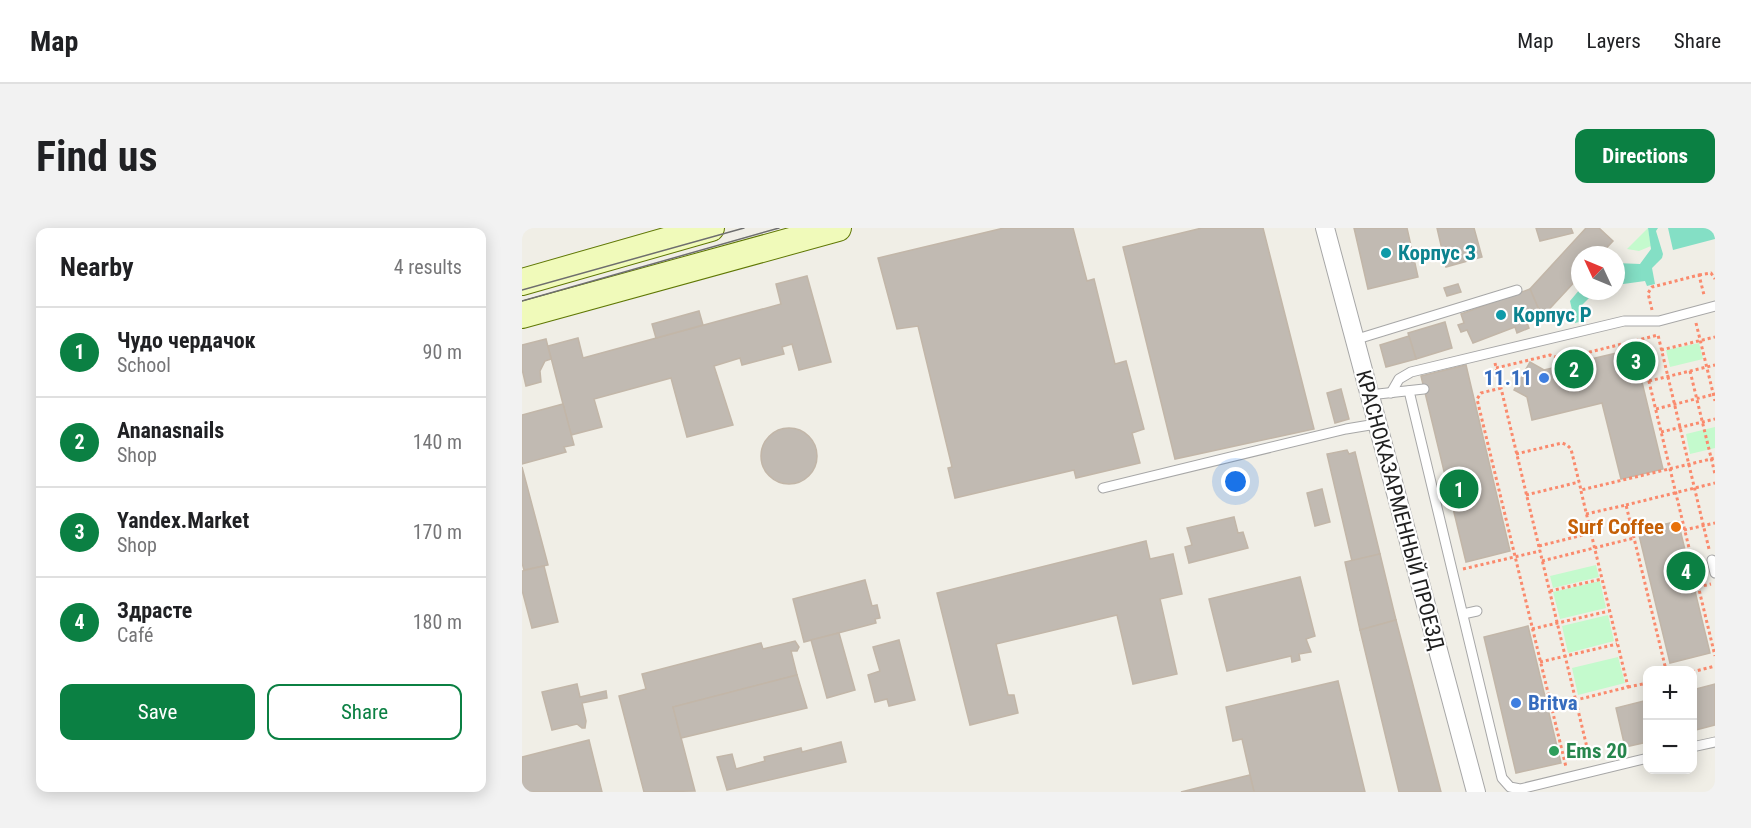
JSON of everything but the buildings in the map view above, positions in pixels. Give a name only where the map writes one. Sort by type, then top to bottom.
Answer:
[{"type":"main road","points":[[522,315],[838,228]]},
{"type":"main road","points":[[522,282],[695,230]]},
{"type":"street","name":"КРАСНОКАЗАРМЕННЫЙ ПРОЕЗД","points":[[1324,228],[1476,792]]},
{"type":"lane","points":[[1354,340],[1517,290]]},
{"type":"lane","points":[[1391,393],[1399,379],[1407,374],[1627,320],[1654,321],[1711,307]]},
{"type":"lane","points":[[1369,395],[1424,389]]},
{"type":"lane","points":[[1409,390],[1502,778],[1506,784],[1520,789],[1643,759]]},
{"type":"lane","points":[[1103,488],[1346,429],[1376,424]]},
{"type":"lane","points":[[1712,560],[1715,573]]},
{"type":"lane","points":[[1463,614],[1477,610]]},
{"type":"lane","points":[[1697,746],[1715,742]]},
{"type":"path","points":[[1712,560],[1648,293],[1652,287],[1700,275],[1711,273],[1715,279]]},
{"type":"path","points":[[1700,275],[1711,307]]},
{"type":"path","points":[[1694,312],[1715,401]]},
{"type":"path","points":[[1496,368],[1550,355],[1562,359],[1658,335]]},
{"type":"path","points":[[1661,350],[1715,337]]},
{"type":"path","points":[[1639,340],[1715,656]]},
{"type":"path","points":[[1492,353],[1588,750]]},
{"type":"path","points":[[1649,381],[1715,365]]},
{"type":"path","points":[[1690,371],[1713,458],[1715,474]]},
{"type":"path","points":[[1501,388],[1481,393],[1477,399],[1563,756]]},
{"type":"path","points":[[1656,409],[1714,395]]},
{"type":"path","points":[[1661,432],[1715,419]]},
{"type":"path","points":[[1516,454],[1565,444],[1571,449],[1628,687]]},
{"type":"path","points":[[1581,490],[1713,458]]},
{"type":"path","points":[[1526,495],[1579,482]]},
{"type":"path","points":[[1586,514],[1715,483]]},
{"type":"path","points":[[1626,505],[1665,666]]},
{"type":"path","points":[[1684,530],[1715,523]]},
{"type":"path","points":[[1539,546],[1591,533]]},
{"type":"path","points":[[1542,561],[1634,538]]},
{"type":"path","points":[[1467,568],[1540,551]]},
{"type":"path","points":[[1550,591],[1602,579]]},
{"type":"path","points":[[1698,587],[1715,583]]},
{"type":"path","points":[[1532,629],[1610,611]]},
{"type":"path","points":[[1540,662],[1618,644]]},
{"type":"path","points":[[1697,671],[1715,666]]},
{"type":"path","points":[[1576,700],[1643,683]]},
{"type":"green space","points":[[1648,228],[1651,246],[1639,251],[1627,249]]},
{"type":"green space","points":[[1648,228],[1658,228],[1656,231],[1663,254],[1652,268],[1655,284],[1647,286],[1645,281],[1625,284],[1625,263],[1640,264],[1651,249]]},
{"type":"green space","points":[[1668,228],[1715,228],[1715,239],[1673,250]]},
{"type":"green space","points":[[1587,300],[1581,306],[1583,321],[1575,323],[1570,301]]},
{"type":"green space","points":[[1699,343],[1703,359],[1670,367],[1666,350]]},
{"type":"green space","points":[[1715,427],[1715,448],[1690,454],[1686,434]]},
{"type":"green space","points":[[1596,565],[1599,577],[1553,588],[1550,576]]},
{"type":"green space","points":[[1600,581],[1606,608],[1560,619],[1553,592]]},
{"type":"green space","points":[[1608,615],[1614,641],[1568,653],[1562,626]]},
{"type":"green space","points":[[1618,657],[1625,683],[1578,695],[1572,668]]},
{"type":"tram line","points":[[522,290],[744,228]]},
{"type":"tram line","points":[[522,301],[779,228]]},
{"type":"place","name":"Корпус З","points":[[1386,253]]},
{"type":"place","name":"Корпус Р","points":[[1501,315]]},
{"type":"place","name":"Yandex.Market","points":[[1636,361]]},
{"type":"place","name":"Ananasnails","points":[[1574,369]]},
{"type":"place","name":"11.11","points":[[1544,378]]},
{"type":"place","name":"Чудо чердачок","points":[[1459,489]]},
{"type":"place","name":"Surf Coffee","points":[[1676,527]]},
{"type":"place","name":"Здрасте","points":[[1686,571]]},
{"type":"place","name":"Britva","points":[[1516,703]]},
{"type":"place","name":"Ems 20","points":[[1554,751]]}]
